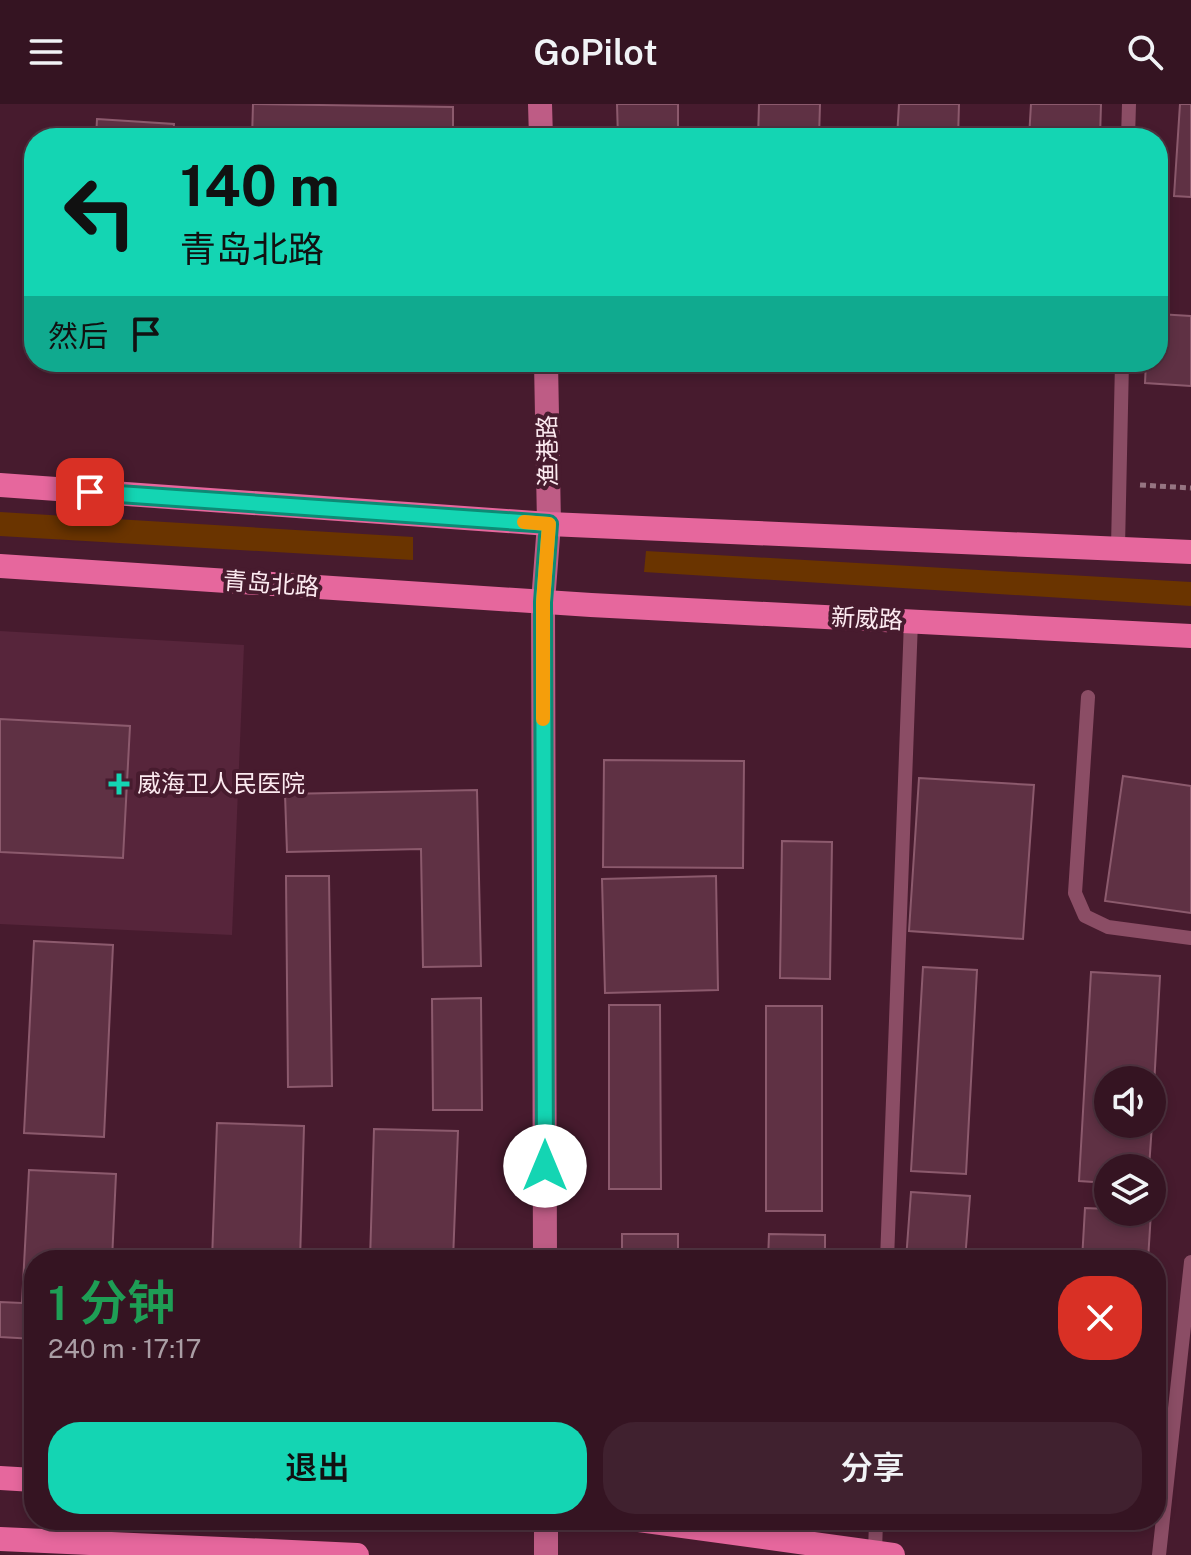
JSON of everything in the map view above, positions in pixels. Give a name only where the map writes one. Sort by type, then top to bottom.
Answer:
[{"type":"main road","points":[[0,485],[549,524],[1191,552]]},
{"type":"main road","name":"青岛北路","points":[[0,566],[543,602]]},
{"type":"main road","name":"新威路","points":[[543,602],[1191,636]]},
{"type":"main road","points":[[0,1478],[24,1479]]},
{"type":"main road","points":[[711,1530],[884,1554]]},
{"type":"main road","points":[[0,1539],[357,1555]]},
{"type":"street","points":[[540,104],[541,128]]},
{"type":"street","name":"渔港路","points":[[545,1250],[543,602],[549,524],[546,372]]},
{"type":"street","points":[[546,1530],[546,1555]]},
{"type":"lane","points":[[1128,128],[1129,104]]},
{"type":"lane","points":[[1118,547],[1122,372]]},
{"type":"lane","points":[[887,1250],[911,621]]},
{"type":"lane","points":[[1088,697],[1075,893],[1085,916],[1108,927],[1191,938]]},
{"type":"lane","points":[[1166,1491],[1191,1262]]},
{"type":"lane","points":[[878,1530],[884,1554]]},
{"type":"lane","points":[[1159,1555],[1162,1530]]},
{"type":"path","points":[[1119,483],[1191,488]]},
{"type":"shaded area","points":[[0,512],[413,537],[413,560],[0,536]]},
{"type":"shaded area","points":[[646,551],[1191,582],[1191,606],[644,572]]},
{"type":"shaded area","name":"威海卫人民医院","points":[[0,631],[244,645],[232,935],[0,924]]},
{"type":"building","points":[[253,104],[453,107],[453,128],[252,128]]},
{"type":"building","points":[[617,104],[678,104],[678,128],[618,128]]},
{"type":"building","points":[[759,104],[820,104],[819,128],[758,128]]},
{"type":"building","points":[[899,104],[959,104],[958,128],[898,128]]},
{"type":"building","points":[[1031,104],[1101,104],[1100,128],[1030,128]]},
{"type":"building","points":[[1180,104],[1191,104],[1191,197],[1174,196]]},
{"type":"building","points":[[97,119],[174,124],[174,128],[97,128]]},
{"type":"building","points":[[1168,315],[1191,316],[1191,386],[1145,383],[1146,372],[1168,372]]},
{"type":"building","points":[[0,719],[130,726],[123,858],[0,852]]},
{"type":"building","points":[[604,760],[744,761],[743,868],[603,867]]},
{"type":"building","points":[[1123,776],[1191,786],[1191,913],[1105,901]]},
{"type":"building","points":[[919,778],[1034,785],[1023,939],[909,931]]},
{"type":"building","points":[[477,790],[481,966],[423,967],[421,849],[287,852],[285,794]]},
{"type":"building","points":[[782,841],[832,842],[830,979],[780,978]]},
{"type":"building","points":[[286,876],[329,876],[332,1086],[288,1087]]},
{"type":"building","points":[[716,876],[718,990],[605,993],[602,879]]},
{"type":"building","points":[[34,941],[113,945],[104,1137],[24,1133]]},
{"type":"building","points":[[923,967],[977,970],[966,1174],[911,1171]]},
{"type":"building","points":[[1091,972],[1160,976],[1155,1066],[1094,1066],[1094,1138],[1151,1138],[1150,1154],[1094,1154],[1094,1182],[1079,1181]]},
{"type":"building","points":[[481,998],[482,1110],[433,1110],[432,999]]},
{"type":"building","points":[[609,1005],[660,1005],[661,1189],[609,1189]]},
{"type":"building","points":[[766,1006],[822,1006],[822,1211],[766,1211]]},
{"type":"building","points":[[217,1123],[304,1126],[300,1250],[212,1250]]},
{"type":"building","points":[[374,1129],[458,1131],[453,1250],[370,1250]]},
{"type":"building","points":[[29,1170],[116,1174],[112,1250],[25,1250]]},
{"type":"building","points":[[911,1192],[970,1196],[966,1250],[907,1250]]},
{"type":"building","points":[[1085,1208],[1094,1208],[1094,1226],[1150,1226],[1149,1250],[1083,1250]]},
{"type":"building","points":[[622,1234],[678,1234],[678,1250],[622,1250]]},
{"type":"building","points":[[769,1234],[825,1235],[825,1250],[768,1250]]},
{"type":"building","points":[[24,1265],[24,1338],[0,1337],[0,1302],[22,1303]]},
{"type":"slow traffic","points":[[524,522],[549,524],[543,602],[543,719]]},
{"type":"place","name":"威海卫人民医院","points":[[119,784]]},
{"type":"route","points":[[90,492],[549,524],[543,602],[545,1166]]}]
